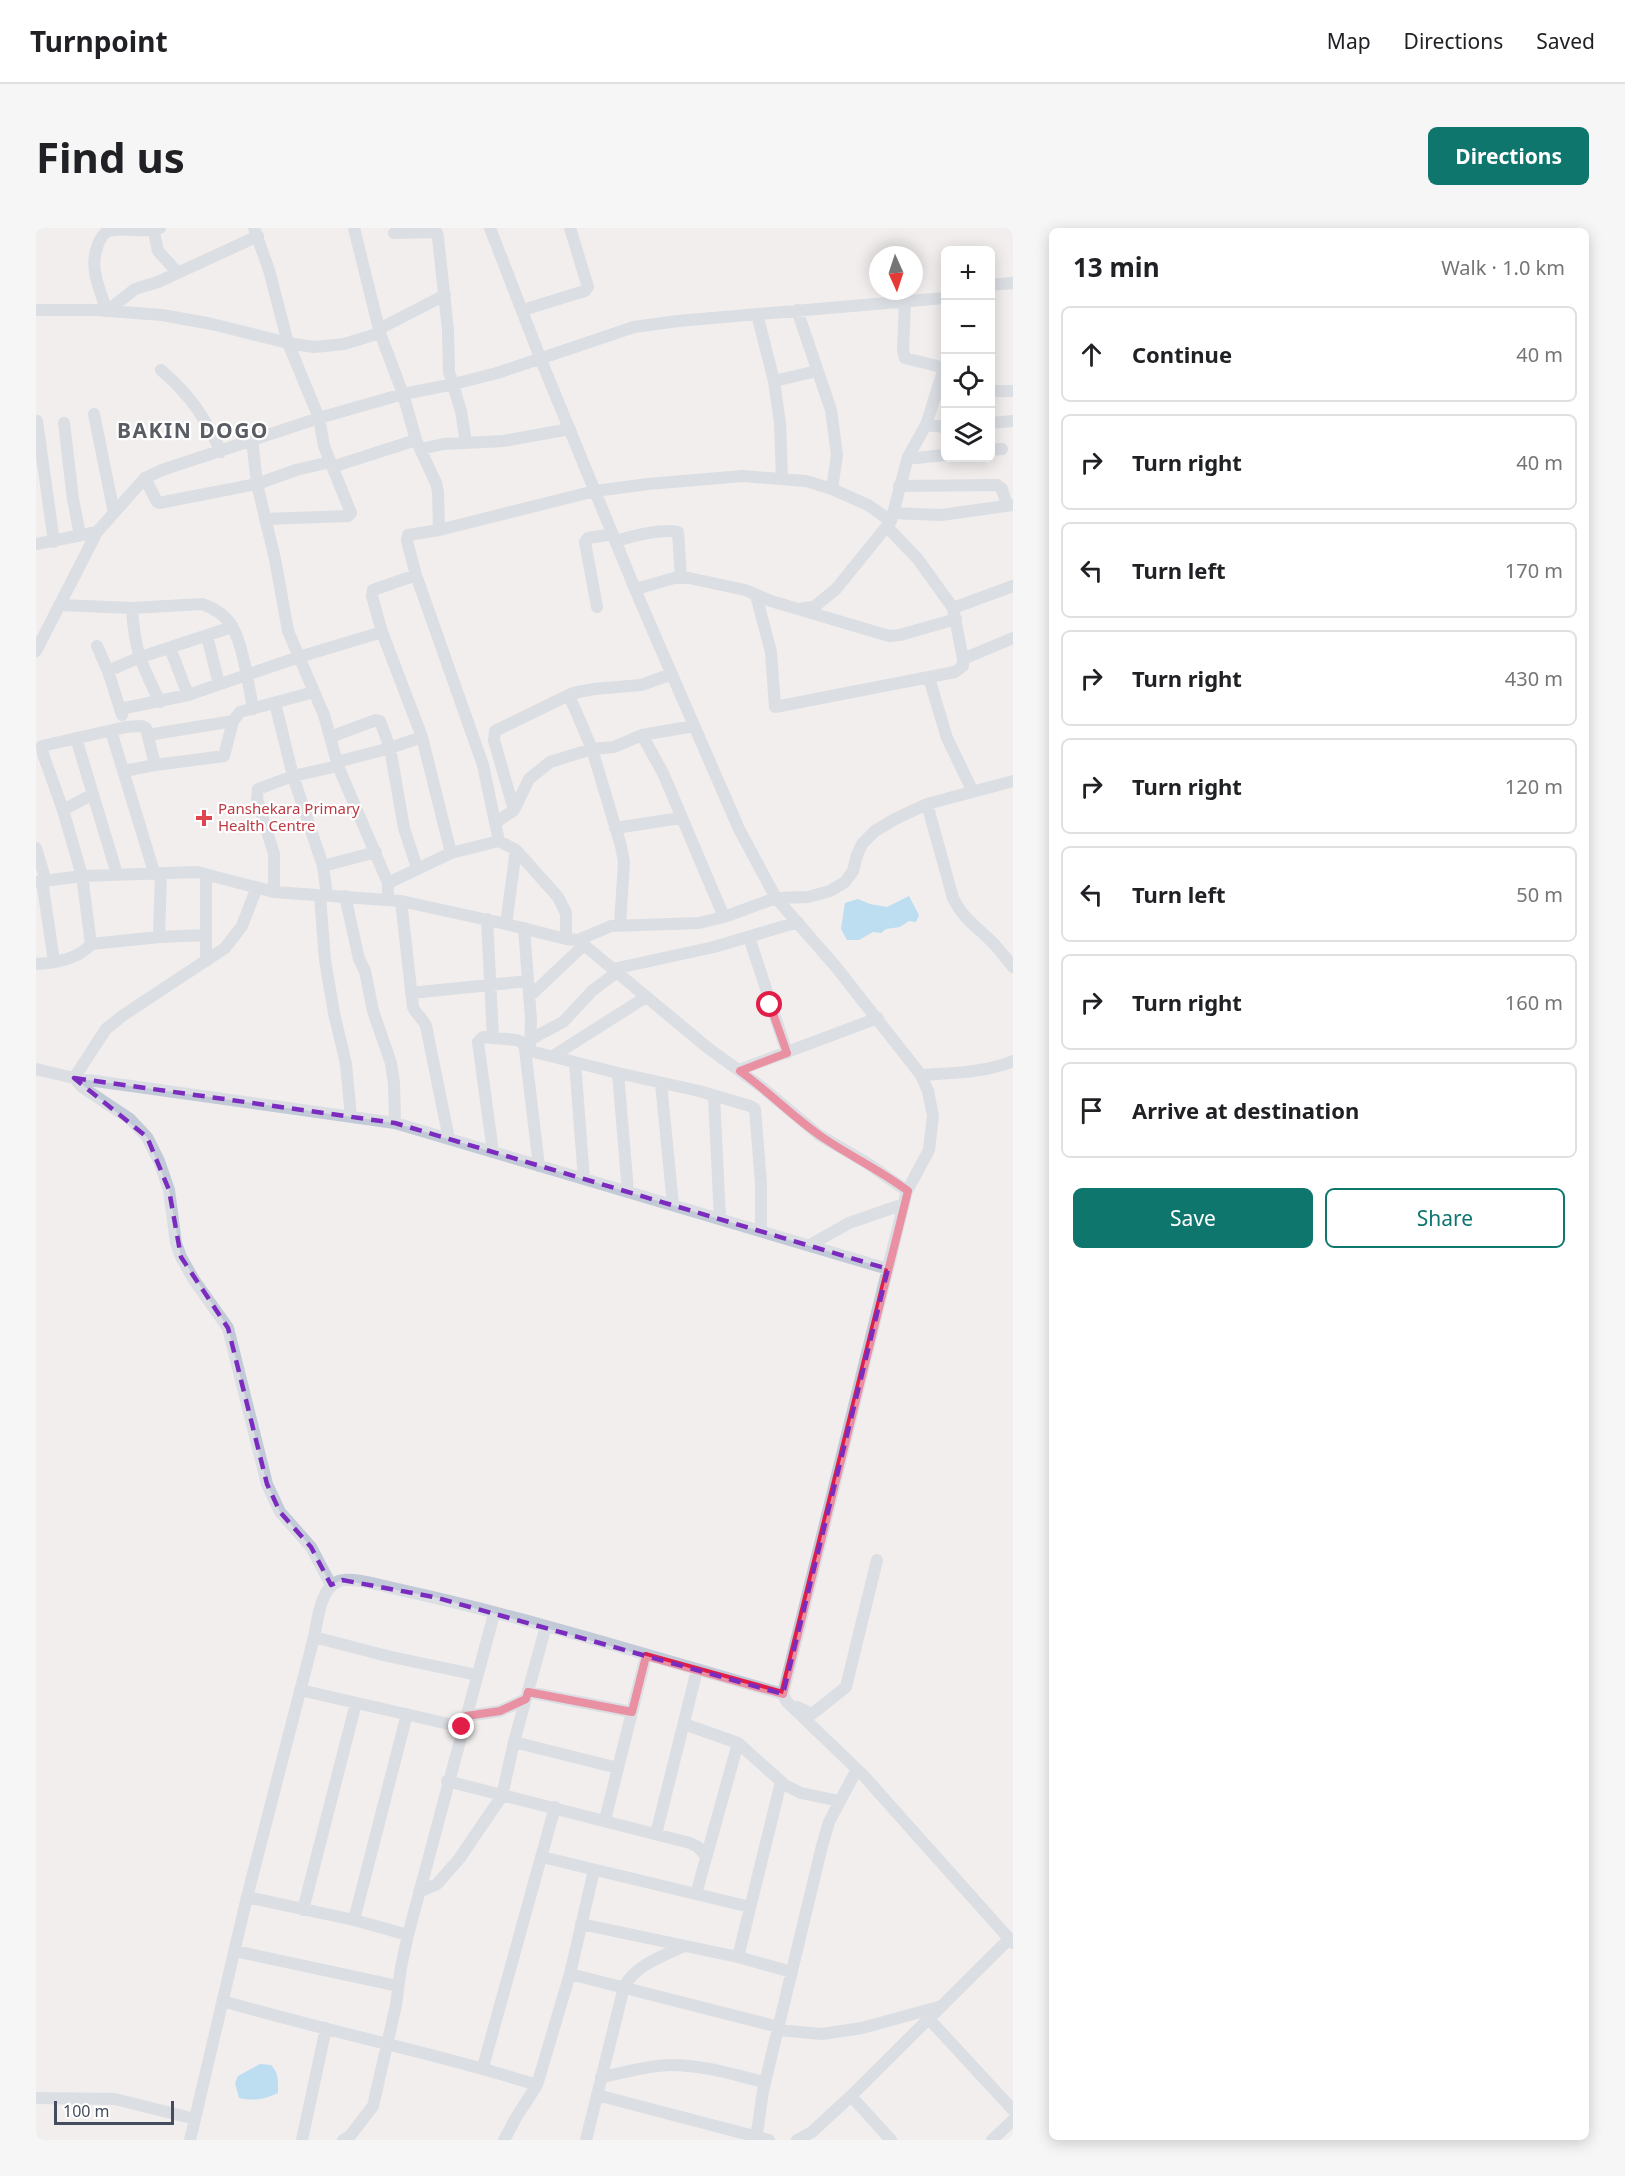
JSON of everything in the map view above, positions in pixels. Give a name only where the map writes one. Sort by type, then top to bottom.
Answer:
[{"type":"street","points":[[354,228],[380,331],[418,444],[438,492],[439,530]]},
{"type":"street","points":[[490,228],[541,360],[614,537],[739,829],[776,898],[878,1018],[921,1075],[928,1091],[933,1116],[928,1150],[904,1204],[786,1699]]},
{"type":"street","points":[[523,310],[585,291],[588,287],[570,228]]},
{"type":"street","points":[[107,311],[93,267],[97,247],[107,231],[155,229],[158,250],[178,273]]},
{"type":"street","points":[[107,311],[135,289],[178,273],[256,232],[288,343],[319,418],[324,446],[351,511],[351,515],[265,519]]},
{"type":"street","points":[[394,233],[437,233],[445,295],[449,372],[461,411],[466,443]]},
{"type":"street","points":[[995,285],[1013,283]]},
{"type":"street","points":[[36,310],[107,311],[172,317],[212,324],[288,343],[329,347],[380,331],[445,295]]},
{"type":"street","points":[[36,651],[97,532],[145,478],[162,470],[319,418],[403,394],[454,384],[541,360],[634,327],[797,310],[941,299]]},
{"type":"street","points":[[905,301],[903,350],[905,358],[941,366]]},
{"type":"street","points":[[797,310],[831,410],[836,434],[837,454],[832,489]]},
{"type":"street","points":[[757,314],[774,381],[780,423],[782,478]]},
{"type":"street","points":[[161,370],[197,407],[221,452]]},
{"type":"street","points":[[774,381],[817,371]]},
{"type":"street","points":[[800,608],[814,607],[836,589],[890,520],[908,457],[926,425],[941,390]]},
{"type":"street","points":[[995,391],[1013,391]]},
{"type":"street","points":[[94,414],[114,513]]},
{"type":"street","points":[[37,421],[54,542]]},
{"type":"street","points":[[995,423],[1013,421]]},
{"type":"street","points":[[64,423],[73,499],[80,535]]},
{"type":"street","points":[[926,425],[941,427]]},
{"type":"street","points":[[145,478],[158,503],[257,484],[296,470],[418,444],[503,441],[570,429]]},
{"type":"street","points":[[252,439],[257,484],[284,617],[314,692],[338,764],[376,852],[394,901],[415,1013],[426,1026],[449,1139]]},
{"type":"street","points":[[908,457],[941,455]]},
{"type":"street","points":[[499,841],[483,765],[406,537],[595,491],[742,476],[806,481],[832,489],[868,506],[890,520],[954,614],[963,666],[960,669],[929,678],[775,707],[771,652],[756,595]]},
{"type":"street","points":[[890,520],[1010,506],[998,485],[899,486]]},
{"type":"street","points":[[36,544],[97,532]]},
{"type":"street","points":[[597,607],[585,542],[588,538],[678,532],[681,578]]},
{"type":"street","points":[[417,575],[371,592],[382,632],[422,737],[451,853]]},
{"type":"street","points":[[636,589],[681,578],[733,588],[889,636],[900,635],[954,614],[1013,586]]},
{"type":"street","points":[[59,605],[132,608],[202,604],[212,607],[224,616],[232,627],[247,676],[253,709]]},
{"type":"street","points":[[132,608],[134,640],[138,657],[160,702]]},
{"type":"street","points":[[108,671],[138,657],[232,627]]},
{"type":"street","points":[[120,709],[188,695],[299,657],[382,632]]},
{"type":"street","points":[[207,636],[219,684]]},
{"type":"street","points":[[963,658],[1013,638]]},
{"type":"street","points":[[97,646],[108,671],[126,727]]},
{"type":"street","points":[[170,648],[188,695]]},
{"type":"street","points":[[514,810],[494,740],[495,731],[569,695],[594,689],[642,685],[672,674]]},
{"type":"street","points":[[929,678],[946,738],[973,792]]},
{"type":"street","points":[[124,771],[224,756],[233,721],[240,712],[314,692]]},
{"type":"street","points":[[569,695],[592,749],[624,862],[620,925]]},
{"type":"street","points":[[275,703],[293,776],[323,866],[325,960],[346,1064],[351,1117]]},
{"type":"street","points":[[330,736],[378,720],[383,727],[390,748],[404,828],[417,868]]},
{"type":"street","points":[[148,735],[233,721]]},
{"type":"street","points":[[36,964],[73,958],[84,953],[91,944],[82,876],[42,749],[44,744],[126,727],[145,726],[155,765]]},
{"type":"street","points":[[495,823],[514,810],[529,778],[539,769],[560,758],[592,749],[614,747],[642,735],[694,726]]},
{"type":"street","points":[[111,731],[157,873],[159,937]]},
{"type":"street","points":[[642,735],[659,766],[724,917]]},
{"type":"street","points":[[274,892],[274,854],[256,793],[261,787],[422,737]]},
{"type":"street","points":[[76,738],[117,874]]},
{"type":"street","points":[[529,997],[576,941],[620,925],[699,923],[724,917],[776,898],[808,897],[830,891],[845,882],[853,871],[862,843],[874,831],[927,804],[1013,781]]},
{"type":"street","points":[[63,810],[93,794]]},
{"type":"street","points":[[927,804],[953,898],[959,911],[993,943],[1013,967]]},
{"type":"street","points":[[615,828],[681,818]]},
{"type":"street","points":[[388,883],[451,853],[499,841],[516,850],[558,897],[576,941]]},
{"type":"street","points":[[36,848],[54,961]]},
{"type":"street","points":[[506,924],[516,850]]},
{"type":"street","points":[[323,866],[376,852]]},
{"type":"street","points":[[41,882],[82,876],[197,872],[274,892],[394,901],[487,919],[576,941],[819,1135],[867,1163],[908,1191]]},
{"type":"street","points":[[206,875],[206,961]]},
{"type":"street","points":[[74,1078],[106,1029],[225,948],[242,926],[257,887]]},
{"type":"street","points":[[345,896],[373,1011],[391,1063],[395,1123]]},
{"type":"street","points":[[487,919],[493,1038]]},
{"type":"street","points":[[529,1046],[563,1022],[592,991],[615,971],[714,947],[798,922]]},
{"type":"street","points":[[524,928],[529,997],[529,1046],[539,1166]]},
{"type":"street","points":[[91,944],[206,935]]},
{"type":"street","points":[[749,937],[787,1053]]},
{"type":"street","points":[[411,993],[528,981]]},
{"type":"street","points":[[553,1056],[646,998]]},
{"type":"street","points":[[740,1071],[878,1018]]},
{"type":"street","points":[[493,1152],[478,1042],[483,1037],[521,1041],[553,1056],[575,1063],[699,1091],[750,1106],[755,1109],[761,1183],[761,1231]]},
{"type":"street","points":[[921,1075],[980,1071],[997,1068],[1013,1061]]},
{"type":"street","points":[[575,1063],[584,1179]]},
{"type":"street","points":[[36,1069],[74,1078],[395,1123],[888,1269]]},
{"type":"street","points":[[618,1073],[628,1192]]},
{"type":"street","points":[[74,1078],[82,1087],[130,1119],[147,1137],[159,1161],[169,1190],[176,1243],[181,1257],[194,1280],[228,1328],[267,1484],[280,1512],[311,1547],[331,1585]]},
{"type":"street","points":[[661,1083],[673,1205]]},
{"type":"street","points":[[714,1096],[720,1219]]},
{"type":"street","points":[[810,1245],[849,1223],[904,1204]]},
{"type":"street","points":[[190,2140],[300,1690],[324,1596],[331,1585],[342,1580],[366,1583],[434,1597],[546,1626],[697,1670],[786,1699],[812,1714],[846,1687],[877,1560]]},
{"type":"street","points":[[343,2140],[350,2136],[373,2106],[418,1893],[494,1614]]},
{"type":"street","points":[[418,1893],[437,1884],[459,1859],[502,1796],[513,1742],[546,1626]]},
{"type":"street","points":[[314,1637],[387,1656],[477,1675]]},
{"type":"street","points":[[604,1820],[646,1656]]},
{"type":"street","points":[[656,1834],[697,1670]]},
{"type":"street","points":[[300,1690],[407,1714],[464,1721],[500,1711],[527,1695],[632,1712]]},
{"type":"street","points":[[786,1699],[857,1768],[1011,1941],[851,2096],[812,2132],[796,2140]]},
{"type":"street","points":[[303,1910],[356,1702]]},
{"type":"street","points":[[354,1920],[407,1714]]},
{"type":"street","points":[[684,1724],[738,1743],[782,1782],[801,1793],[838,1801]]},
{"type":"street","points":[[513,1742],[618,1768]]},
{"type":"street","points":[[696,1894],[738,1743]]},
{"type":"street","points":[[756,2139],[765,2082],[822,1846],[838,1801],[857,1768]]},
{"type":"street","points":[[447,1781],[690,1843],[698,1847],[706,1856]]},
{"type":"street","points":[[738,1957],[782,1782]]},
{"type":"street","points":[[483,2067],[555,1808]]},
{"type":"street","points":[[542,1857],[750,1907]]},
{"type":"street","points":[[504,2140],[537,2085],[570,1974],[594,1870]]},
{"type":"street","points":[[248,1898],[354,1920],[408,1935]]},
{"type":"street","points":[[581,1924],[738,1957],[792,1971]]},
{"type":"street","points":[[586,2140],[624,1988],[628,1980],[639,1970],[684,1946]]},
{"type":"street","points":[[235,1951],[398,1986]]},
{"type":"street","points":[[570,1974],[778,2029],[822,2034],[862,2028],[942,2006]]},
{"type":"street","points":[[223,2001],[483,2067],[537,2085]]},
{"type":"street","points":[[929,2019],[1013,2110]]},
{"type":"street","points":[[302,2140],[326,2028]]},
{"type":"street","points":[[602,2077],[671,2065],[699,2067],[765,2082]]},
{"type":"street","points":[[597,2096],[756,2139],[769,2140]]},
{"type":"street","points":[[851,2096],[891,2140]]},
{"type":"street","points":[[36,2098],[115,2099],[195,2119]]},
{"type":"street","points":[[992,2140],[1013,2120]]},
{"type":"highlighted area","points":[[74,1078],[395,1123],[888,1269],[783,1694],[434,1597],[342,1580],[331,1585],[311,1547],[280,1512],[267,1484],[228,1328],[181,1257],[169,1190],[147,1137]]},
{"type":"water","points":[[909,896],[919,915],[916,922],[909,921],[900,927],[886,929],[881,933],[873,932],[859,940],[847,940],[841,929],[845,903],[858,899],[887,907]]},
{"type":"water","points":[[260,2064],[271,2065],[274,2068],[278,2093],[258,2099],[239,2098],[235,2083],[238,2076]]},
{"type":"place","name":"Panshekara Primary Health Centre","points":[[204,818]]},
{"type":"district","name":"BAKIN DOGO","points":[[193,431]]},
{"type":"route","points":[[462,1727],[466,1716],[500,1711],[526,1699],[528,1692],[632,1712],[646,1656],[783,1694],[908,1191],[867,1163],[819,1135],[740,1071],[787,1053],[770,1005]]}]
